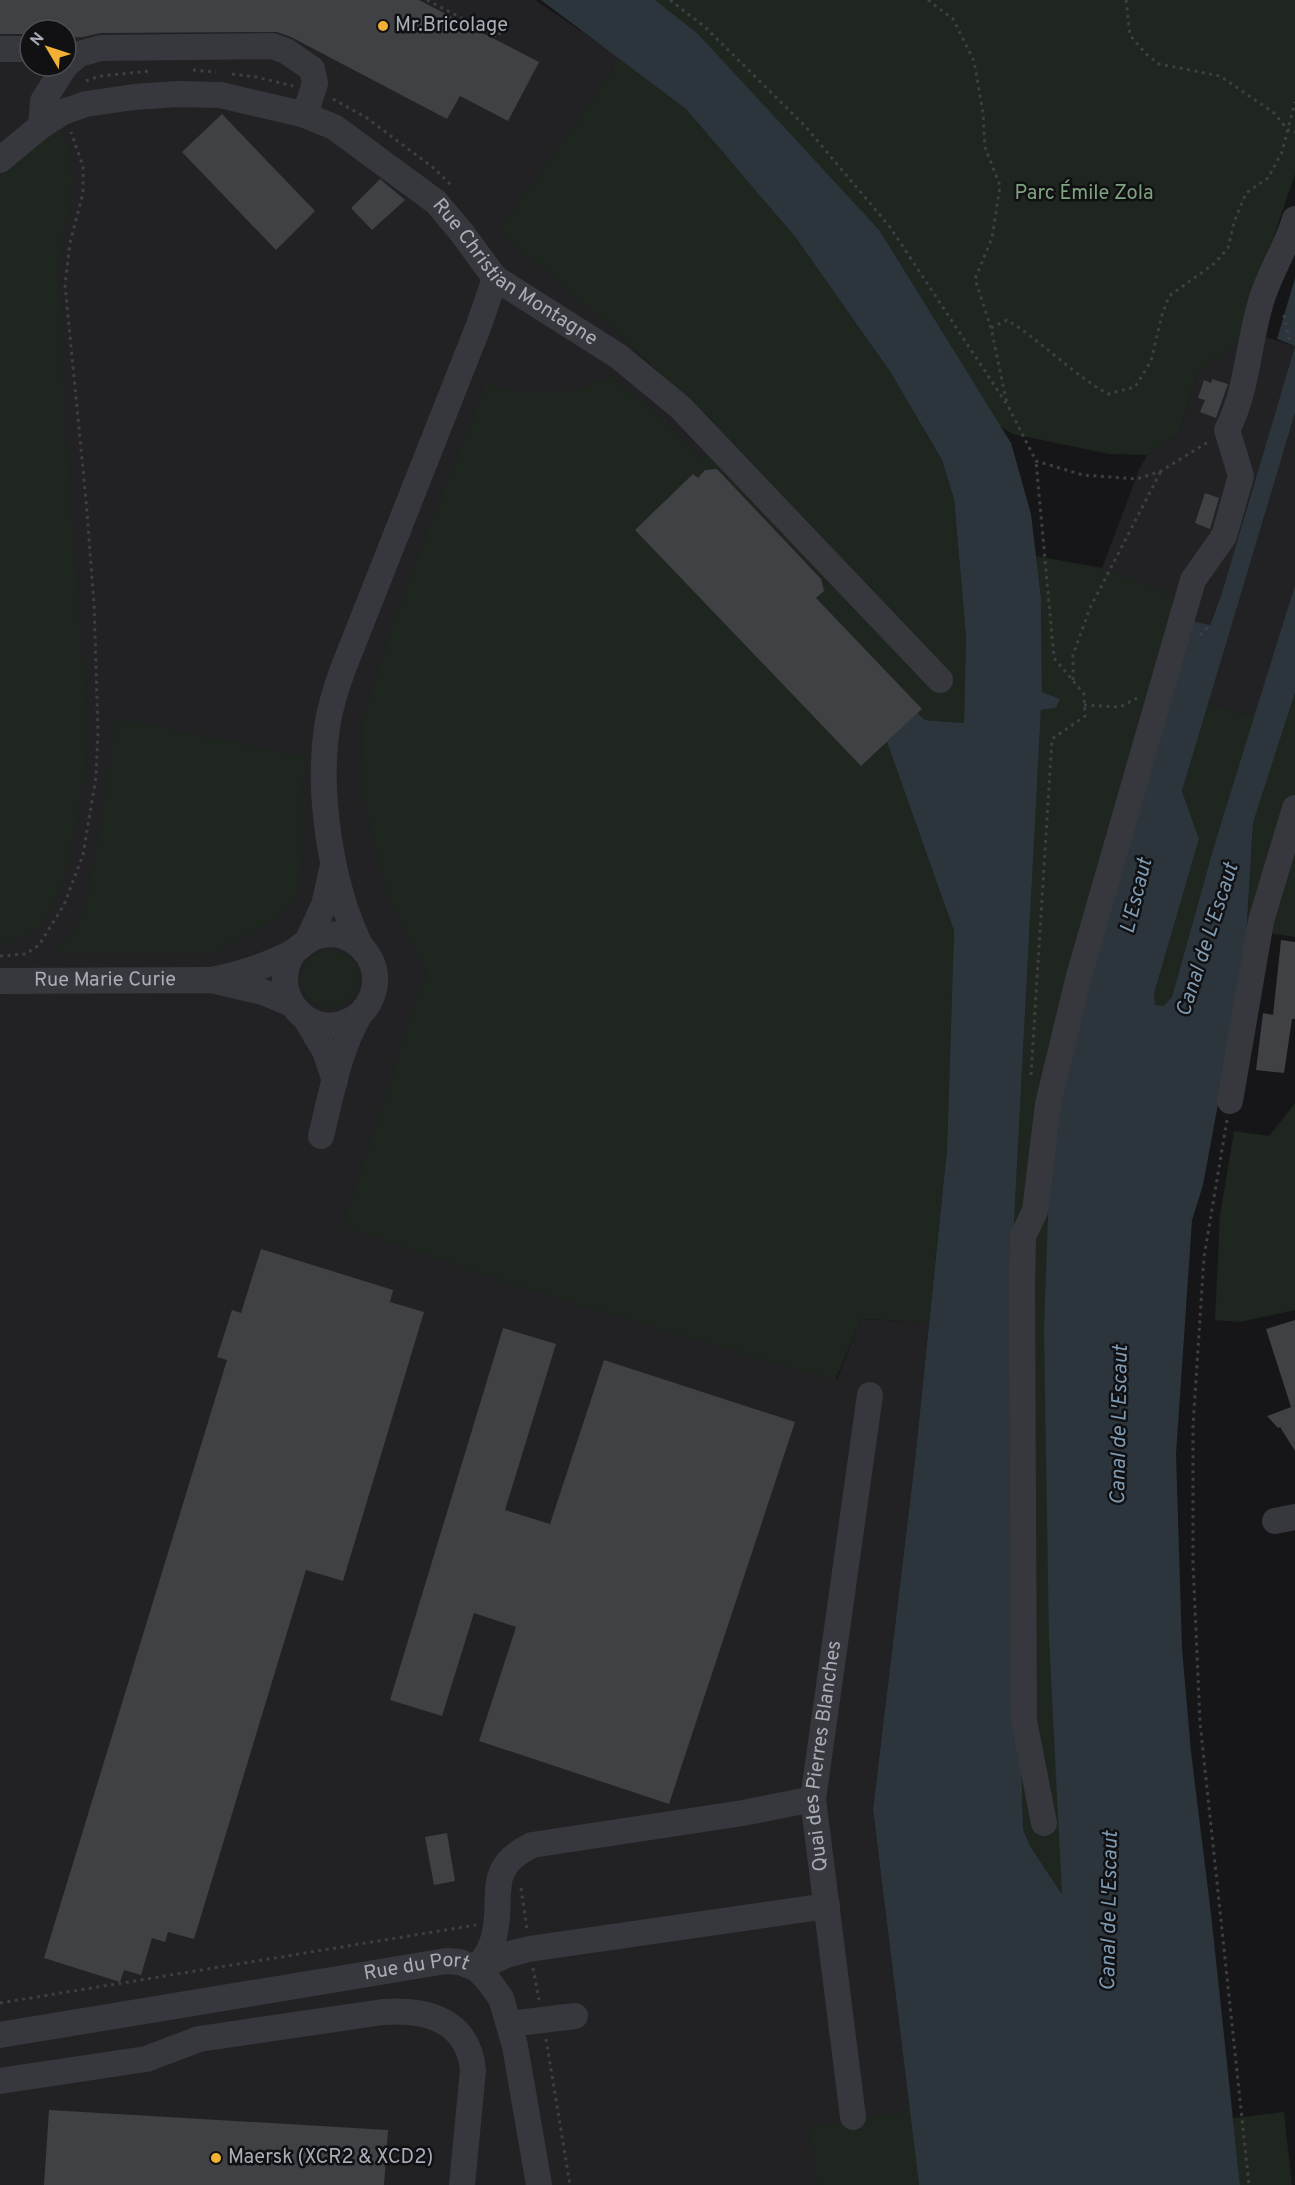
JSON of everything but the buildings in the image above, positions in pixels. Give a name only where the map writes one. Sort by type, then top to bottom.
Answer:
[{"type":"street","points":[[78,55],[100,48],[272,46],[286,51],[312,69],[315,83],[305,115]]},
{"type":"street","points":[[0,49],[18,49]]},
{"type":"street","points":[[41,126],[43,101],[57,78]]},
{"type":"street","name":"Rue Christian Montagne","points":[[0,160],[41,126],[63,112],[86,104],[134,97],[220,95],[305,115],[334,127],[426,193],[462,233],[495,278],[618,356],[681,407],[940,680]]},
{"type":"street","points":[[1044,1823],[1024,1721],[1023,1236],[1035,1211],[1047,1104],[1079,976],[1171,654],[1193,580],[1224,536],[1241,476],[1227,430],[1237,410],[1261,302],[1295,219]]},
{"type":"street","points":[[321,1136],[334,1081],[350,1032],[369,1002],[375,980],[370,959],[361,947],[345,910],[332,858],[324,781],[325,741],[332,704],[343,669],[479,325],[495,278]]},
{"type":"street","points":[[1230,1101],[1261,921],[1269,890],[1289,851],[1295,808]]},
{"type":"street","points":[[332,858],[328,892],[301,945],[287,963],[284,977],[286,992],[325,1051],[334,1081]]},
{"type":"street","points":[[301,945],[322,935],[336,935],[350,939],[361,947]]},
{"type":"street","name":"Rue Marie Curie","points":[[211,980],[250,970],[301,945]]},
{"type":"street","name":"Rue Marie Curie","points":[[0,981],[211,980],[257,990],[299,1012]]},
{"type":"street","points":[[299,1012],[319,1024],[333,1025],[347,1022],[360,1014]]},
{"type":"street","name":"Quai des Pierres Blanches","points":[[853,2117],[813,1799],[870,1395]]},
{"type":"street","name":"Rue du Port","points":[[0,2035],[446,1961],[459,1962],[477,1969],[490,1946],[497,1922],[498,1881],[517,1854],[532,1845],[743,1813],[813,1799]]},
{"type":"street","points":[[539,2185],[510,2024],[501,1998],[477,1969],[506,1955],[530,1948],[827,1906]]},
{"type":"street","points":[[0,2081],[146,2059],[189,2041],[211,2037],[383,2012],[408,2012],[432,2016],[453,2027],[468,2046],[472,2057],[473,2070],[462,2185]]},
{"type":"street","points":[[510,2024],[575,2016]]},
{"type":"path","points":[[427,0],[498,37],[508,17]]},
{"type":"path","points":[[670,0],[705,27],[805,126],[890,227],[1008,406],[1036,461],[1054,658],[1084,694],[1085,716],[1052,739],[1031,1080]]},
{"type":"path","points":[[928,0],[953,19],[974,62],[983,113],[985,147],[1000,186],[992,238],[975,279],[991,328],[1008,406]]},
{"type":"path","points":[[1126,0],[1130,35],[1145,53],[1159,64],[1220,76],[1274,113],[1288,130],[1295,132]]},
{"type":"path","points":[[991,328],[1007,320],[1022,329],[1086,381],[1108,394],[1135,387],[1151,362],[1169,296],[1215,263],[1228,248],[1234,222],[1246,193],[1268,178],[1282,152],[1295,102]]},
{"type":"path","points":[[0,956],[19,956],[33,950],[45,938],[64,904],[83,855],[96,777],[98,731],[94,603],[65,285],[70,243],[83,193],[83,166],[63,112]]},
{"type":"path","points":[[1284,315],[1290,344]]},
{"type":"path","points":[[1036,461],[1083,475],[1137,479],[1161,471],[1227,430]]},
{"type":"path","points":[[1074,682],[1073,655],[1090,608],[1161,471]]},
{"type":"path","points":[[1084,705],[1120,707],[1144,695]]},
{"type":"path","points":[[1230,1101],[1204,1257],[1193,1426],[1193,1573],[1200,1722],[1249,2185]]},
{"type":"path","points":[[0,2003],[525,1917]]},
{"type":"shaded area","points":[[0,0],[535,0],[618,56],[611,72],[620,335],[726,438],[613,542],[836,1381],[861,1319],[929,1322],[915,1460],[873,1809],[919,2185],[0,2185]]},
{"type":"shaded area","points":[[1242,330],[1295,346],[1221,596],[1209,626],[1191,621],[1102,568],[1139,470],[1147,455],[1179,433],[1197,374],[1237,342]]},
{"type":"shaded area","points":[[1295,413],[1295,585],[1255,717],[1208,703]]},
{"type":"green space","name":"Parc Émile Zola","points":[[655,0],[1295,0],[1295,174],[1238,342],[1197,374],[1179,433],[1147,455],[1109,454],[1013,434],[1000,426],[880,231]]},
{"type":"green space","points":[[618,56],[686,109],[796,238],[891,373],[942,460],[954,499],[966,636],[964,723],[924,720],[887,742],[954,931],[947,1149],[929,1322],[861,1319],[835,1381],[513,1285],[343,1226],[423,979],[430,978],[386,893],[362,792],[364,717],[394,618],[486,383],[513,392],[574,391],[611,375],[683,439],[702,459],[726,438],[620,335],[499,231],[611,72]]},
{"type":"green space","points":[[60,130],[69,146],[73,182],[58,271],[63,335],[65,424],[88,733],[79,812],[62,887],[40,928],[0,946],[0,177],[41,141]]},
{"type":"green space","points":[[1036,556],[1102,568],[1177,597],[1049,1640],[1063,1895],[1030,1846],[1023,1829],[1011,1364],[1012,1261],[1041,710],[1056,708],[1059,699],[1042,692],[1041,598]]},
{"type":"green space","points":[[1295,693],[1295,937],[1247,930],[1253,823]]},
{"type":"green space","points":[[1208,703],[1255,717],[1214,846],[1172,997],[1165,1007],[1155,1005],[1154,994],[1199,839],[1182,791]]},
{"type":"green space","points":[[128,720],[307,757],[302,786],[303,833],[298,895],[274,920],[213,953],[54,953],[78,923],[88,892],[99,834],[114,731],[113,722]]},
{"type":"green space","points":[[324,950],[336,950],[351,958],[359,973],[359,985],[351,1000],[336,1008],[324,1008],[309,1000],[301,985],[301,973],[309,958]]},
{"type":"green space","points":[[1295,1103],[1295,1310],[1240,1322],[1215,1320],[1220,1215],[1234,1131],[1269,1136]]},
{"type":"green space","points":[[910,2111],[919,2185],[817,2185],[810,2126]]},
{"type":"green space","points":[[1284,2112],[1292,2185],[1240,2185],[1233,2118]]},
{"type":"water","points":[[541,0],[655,0],[698,34],[880,231],[1011,443],[1031,514],[1041,598],[1042,692],[1060,699],[1056,708],[1041,710],[1012,1261],[1011,1364],[1023,1829],[1030,1846],[1062,1894],[1049,1640],[1044,1330],[1049,1187],[1060,1105],[1081,999],[1191,621],[1210,625],[1221,596],[1295,346],[1295,413],[1182,791],[1199,839],[1154,994],[1155,1005],[1164,1006],[1172,997],[1214,846],[1295,585],[1295,693],[1253,823],[1245,958],[1203,1185],[1192,1220],[1176,1454],[1182,1648],[1191,1752],[1240,2185],[919,2185],[873,1809],[915,1460],[947,1149],[954,931],[887,742],[917,713],[925,720],[964,723],[966,636],[954,499],[942,460],[891,373],[796,238],[686,109]]},
{"type":"water","points":[[1295,278],[1295,346],[1277,339]]},
{"type":"place","name":"Mr.Bricolage","points":[[383,26]]},
{"type":"place","name":"Maersk (XCR2 & XCD2)","points":[[216,2158]]},
{"type":"water label","name":"L'Escaut","points":[[1137,896]]},
{"type":"water label","name":"Canal de L'Escaut","points":[[1208,940]]},
{"type":"water label","name":"Canal de L'Escaut","points":[[1120,1425]]},
{"type":"water label","name":"Canal de L'Escaut","points":[[1110,1911]]}]
